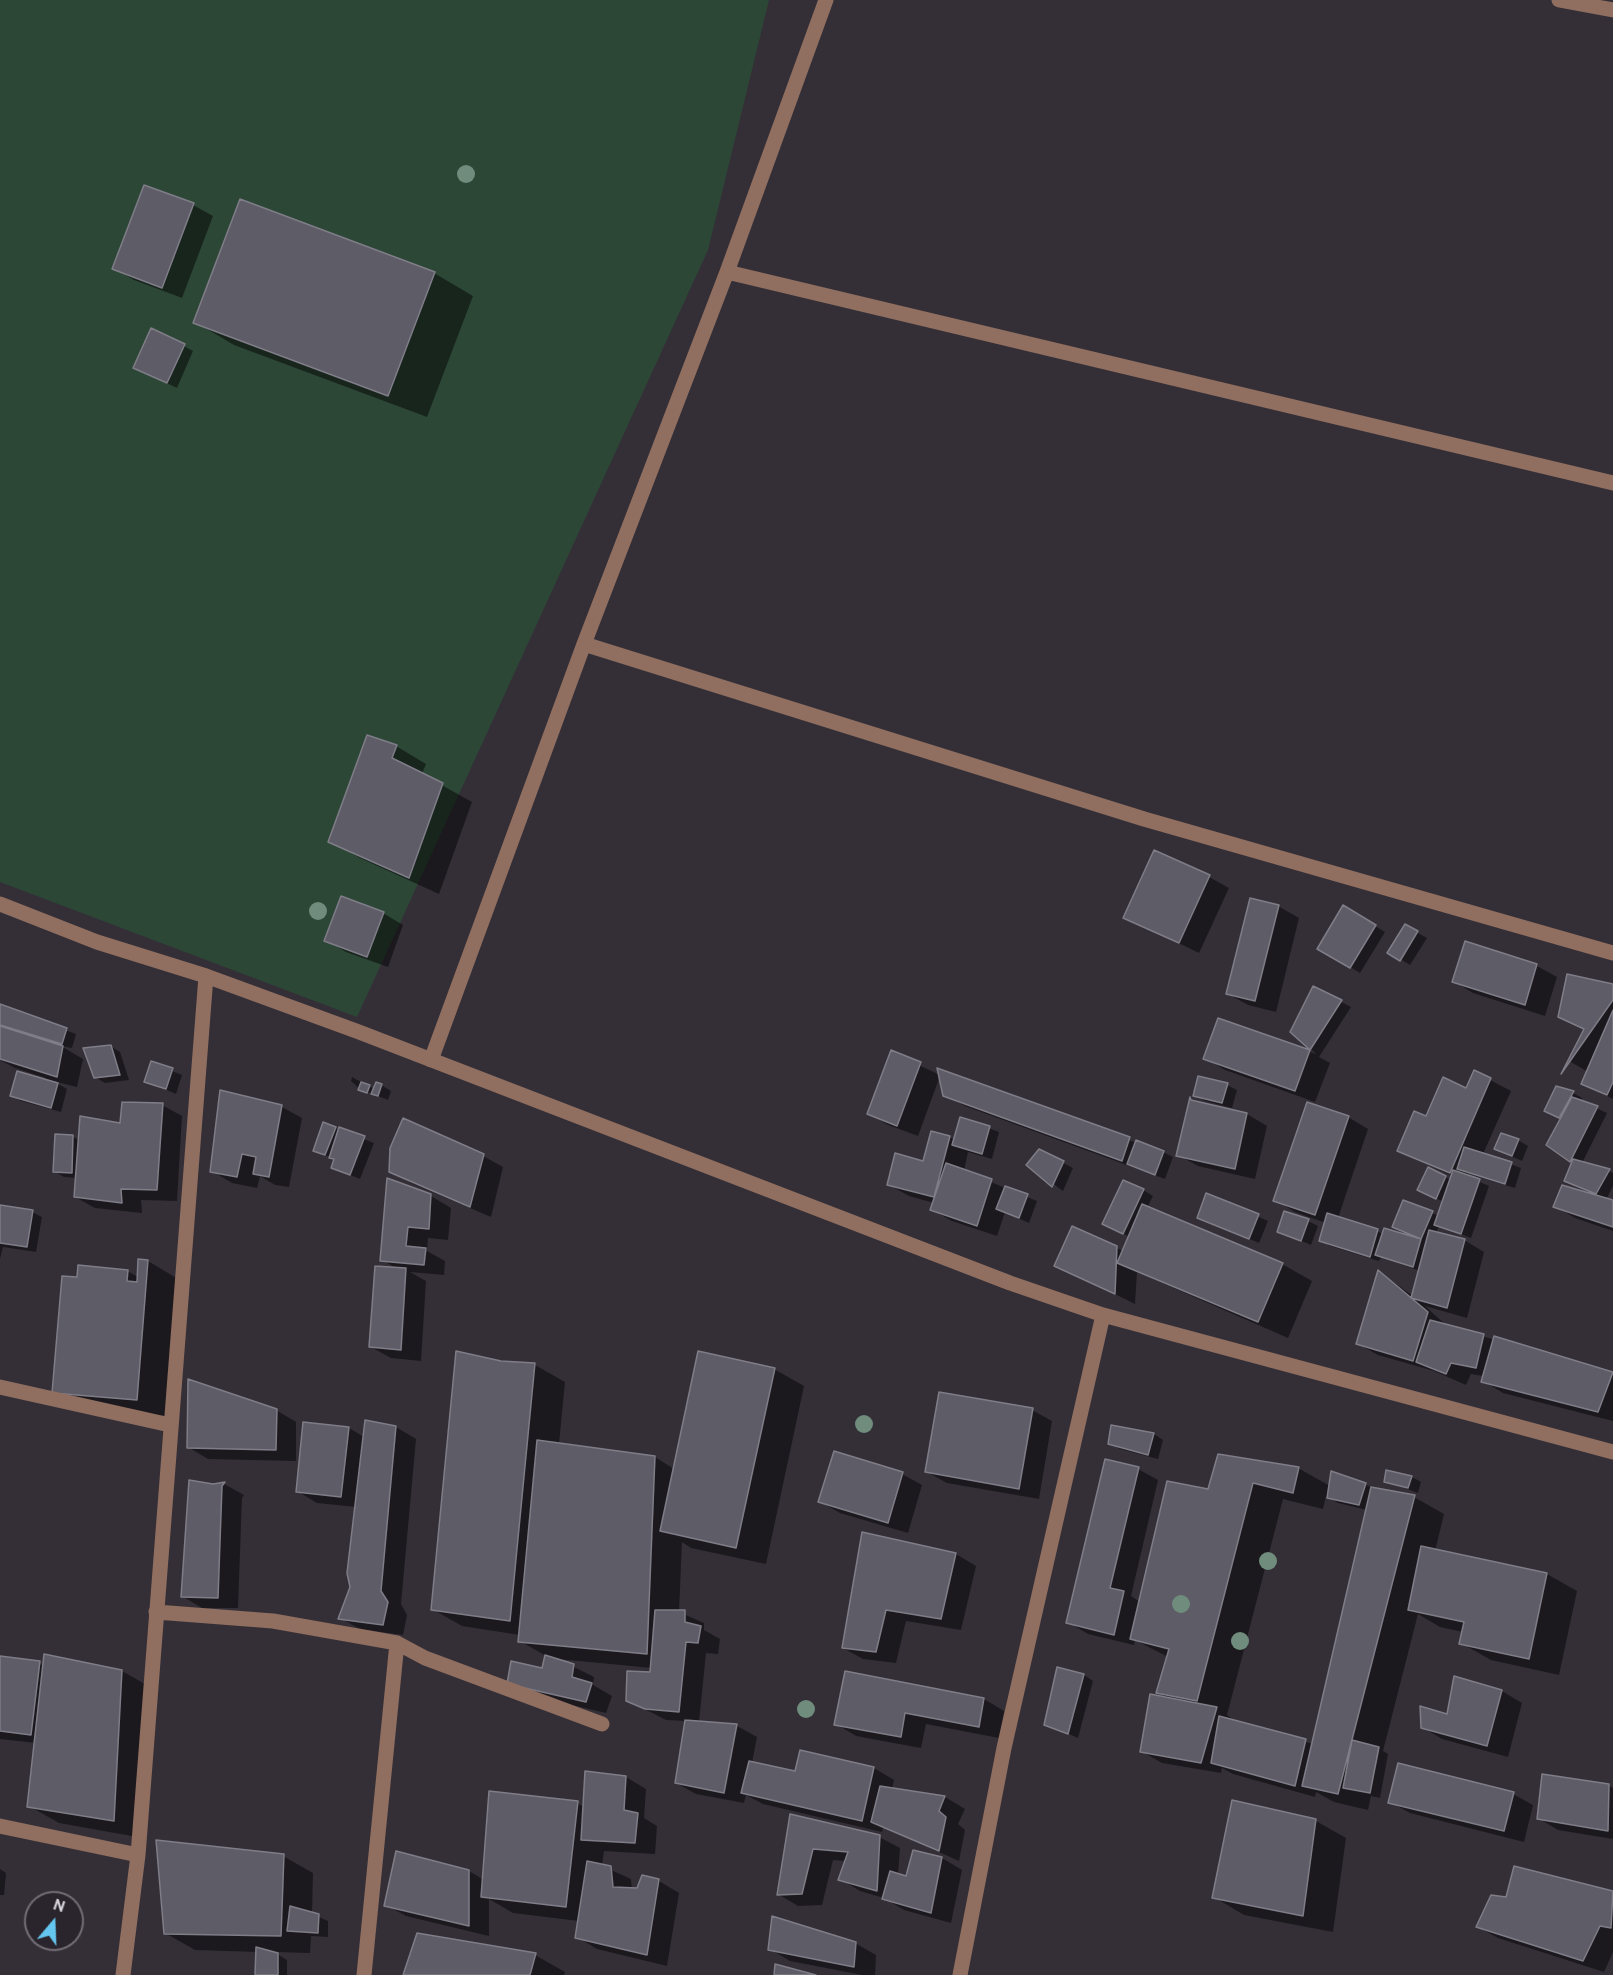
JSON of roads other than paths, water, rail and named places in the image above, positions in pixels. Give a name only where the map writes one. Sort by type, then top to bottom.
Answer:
[{"type":"street","points":[[431,1060],[584,644],[728,272],[826,0]]},
{"type":"street","points":[[1559,0],[1613,10]]},
{"type":"street","points":[[728,272],[1613,483]]},
{"type":"street","points":[[584,644],[1144,819],[1613,954]]},
{"type":"street","points":[[0,904],[97,942],[206,976],[1010,1283],[1103,1315],[1613,1452]]},
{"type":"street","points":[[123,1975],[138,1855],[206,976]]},
{"type":"street","points":[[960,1975],[1004,1748],[1103,1315]]},
{"type":"street","points":[[0,1387],[170,1425]]},
{"type":"street","points":[[156,1612],[273,1621],[397,1643],[425,1658],[602,1724]]},
{"type":"street","points":[[364,1975],[397,1643]]},
{"type":"street","points":[[0,1826],[138,1855]]}]
